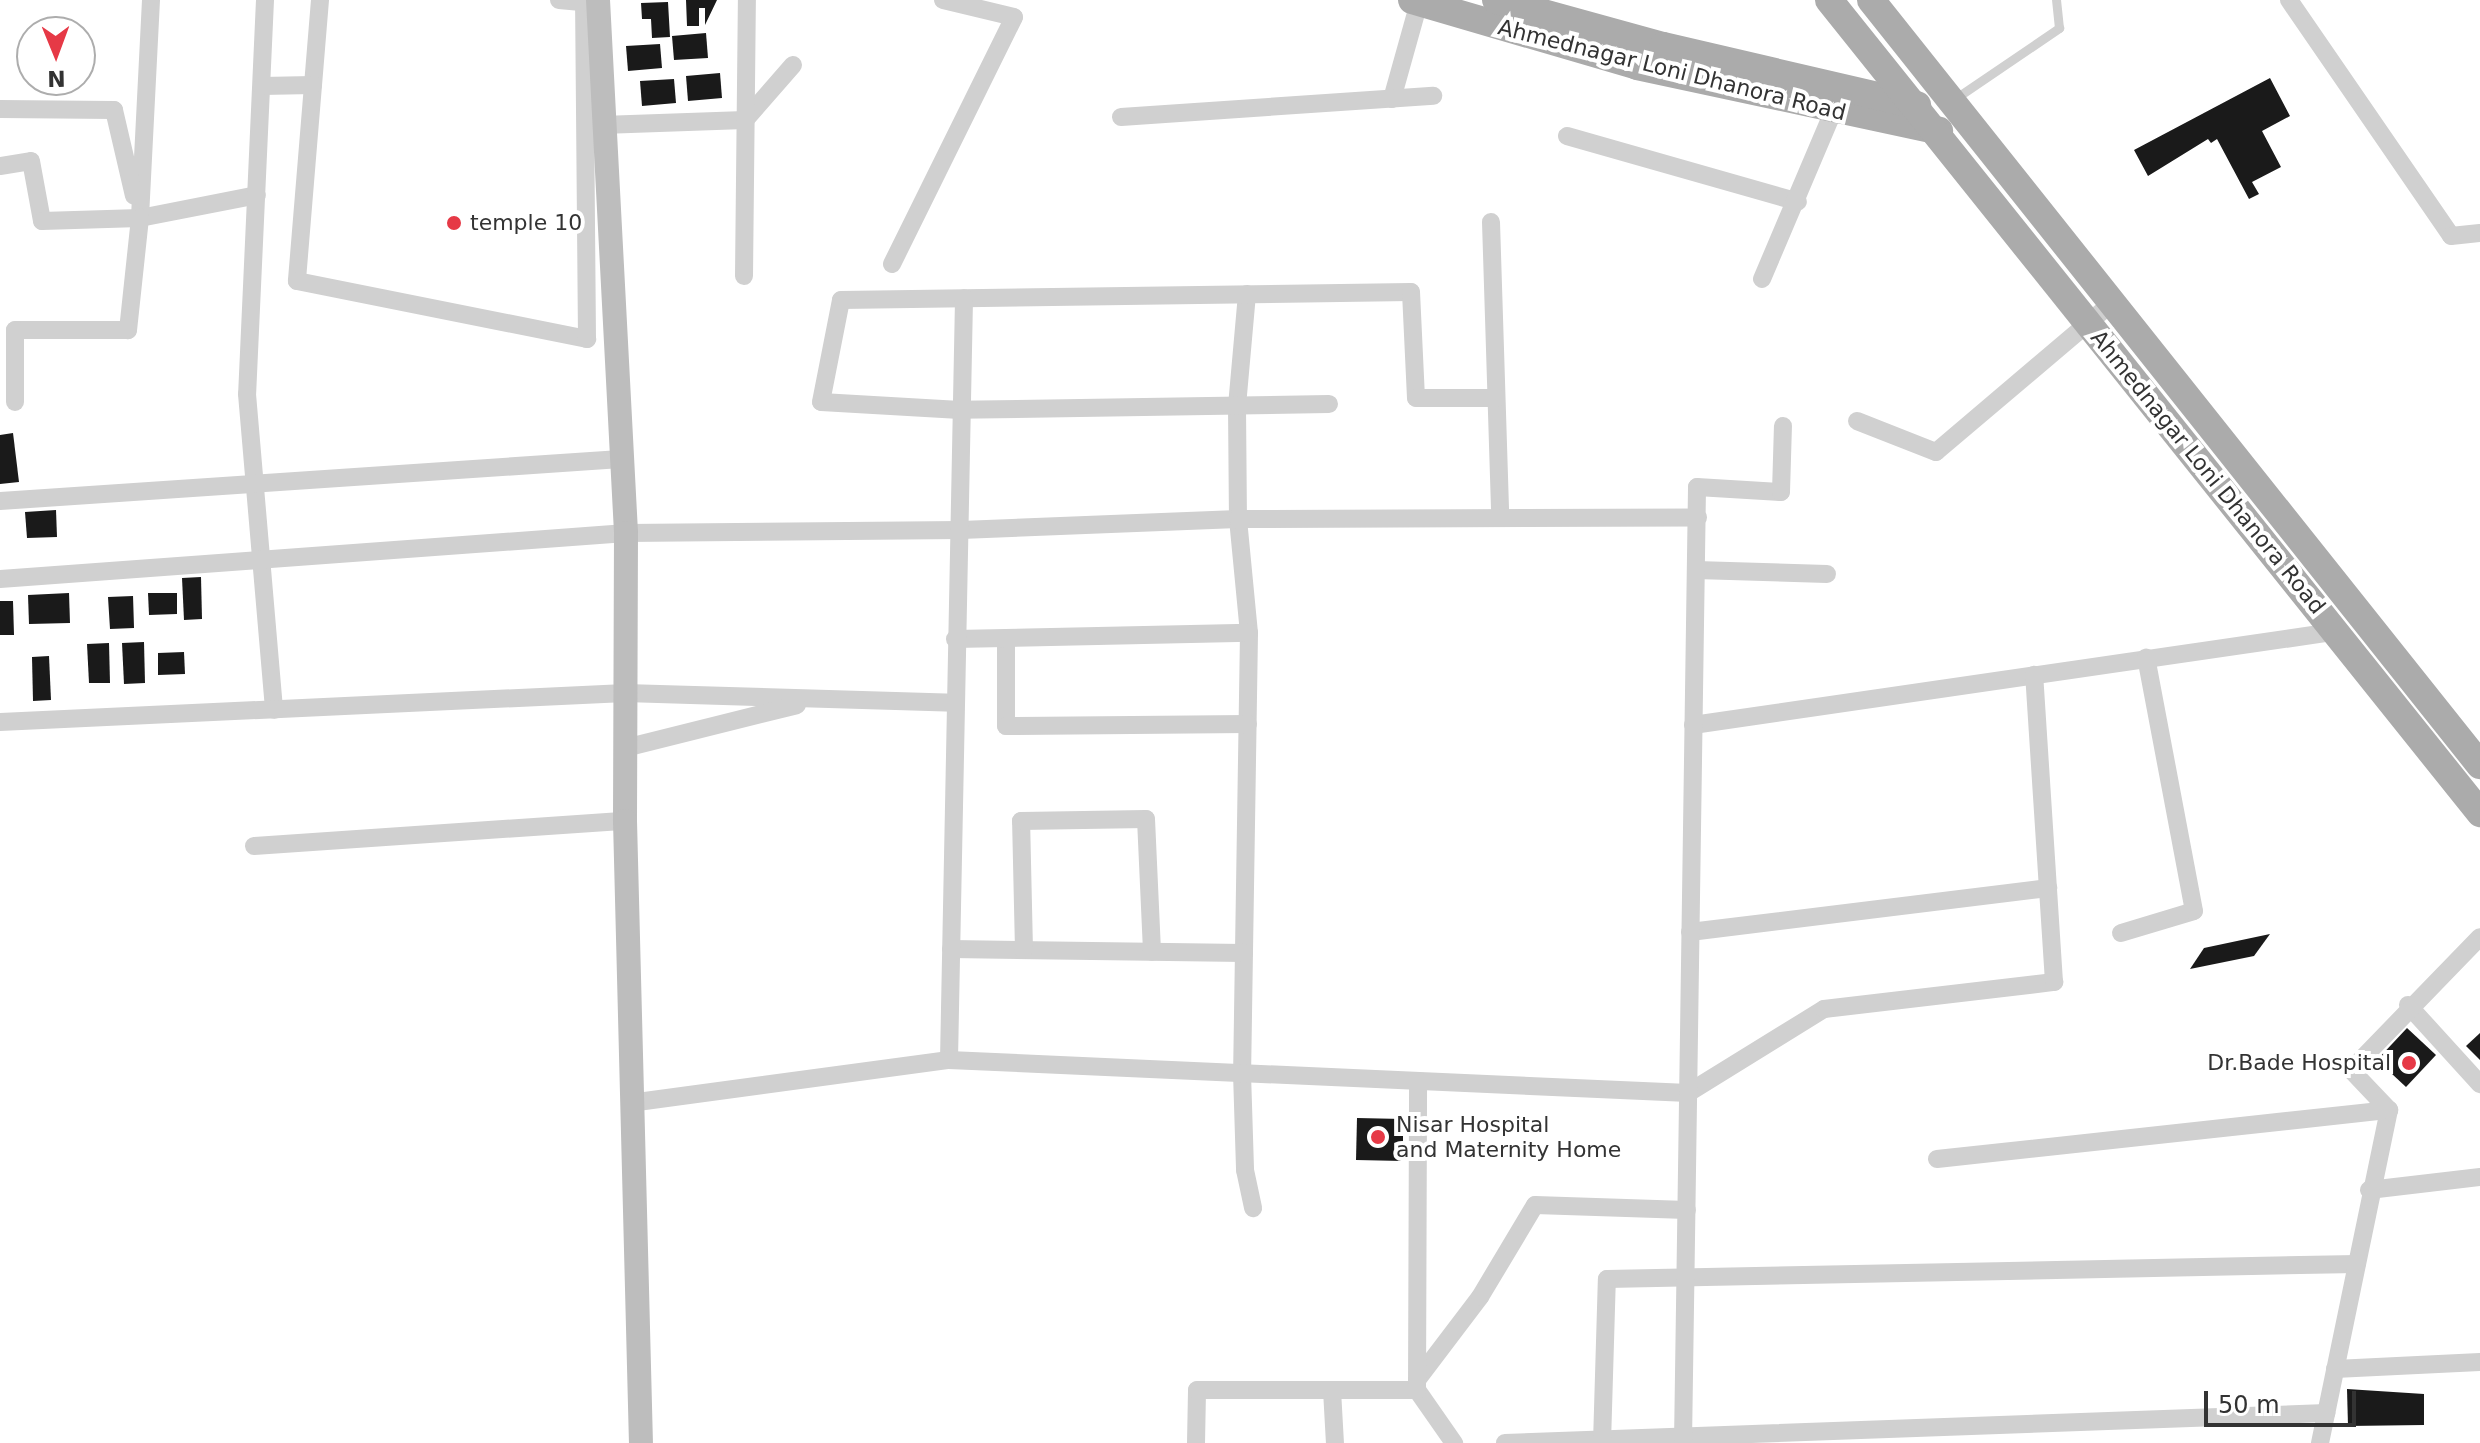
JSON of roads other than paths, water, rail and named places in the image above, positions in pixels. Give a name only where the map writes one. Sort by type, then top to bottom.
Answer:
[{"type":"main road","name":"Ahmednagar Loni Dhanora Road","points":[[1496,0],[1837,101],[1934,133]]},
{"type":"main road","name":"Ahmednagar Loni Dhanora Road","points":[[1829,0],[2480,813]]},
{"type":"main road","name":"Ahmednagar Loni Dhanora Road","points":[[1871,0],[2480,765]]},
{"type":"main road","name":"Ahmednagar Loni Dhanora Road","points":[[1415,1],[1637,66],[1837,101],[1911,105],[1958,113]]},
{"type":"main road","name":"Ahmednagar Loni Dhanora Road","points":[[1934,133],[1958,113]]},
{"type":"street","points":[[15,402],[15,330],[128,330],[140,218],[151,0]]},
{"type":"street","points":[[265,0],[247,394],[258,483],[274,710]]},
{"type":"street","points":[[320,0],[297,281],[587,339],[588,1]]},
{"type":"street","points":[[559,0],[588,1]]},
{"type":"street","points":[[744,276],[747,0]]},
{"type":"street","points":[[892,264],[1014,17],[943,0]]},
{"type":"street","points":[[2289,0],[2451,236],[2480,233]]},
{"type":"street","points":[[588,1],[602,125],[626,533],[625,821],[641,1443]]},
{"type":"street","points":[[1392,99],[1415,1]]},
{"type":"street","points":[[602,125],[745,120],[793,65]]},
{"type":"street","points":[[262,86],[313,85]]},
{"type":"street","points":[[1121,117],[1433,96]]},
{"type":"street","points":[[1762,279],[1798,202],[1837,101]]},
{"type":"street","points":[[0,109],[114,110],[140,218]]},
{"type":"street","points":[[1567,136],[1798,202]]},
{"type":"street","points":[[0,166],[31,161],[42,221],[140,218],[257,195]]},
{"type":"street","points":[[1491,222],[1500,516]]},
{"type":"street","points":[[1329,404],[960,410],[821,402],[841,300],[1411,292],[1416,398],[1496,398]]},
{"type":"street","points":[[1247,294],[1237,407],[1238,519],[1249,633],[1242,1073],[1245,1170],[1253,1208]]},
{"type":"street","points":[[949,1060],[964,298]]},
{"type":"street","points":[[1857,421],[1936,452],[2112,303]]},
{"type":"street","points":[[1684,1441],[1697,487],[1781,492],[1783,426]]},
{"type":"street","points":[[0,501],[621,459]]},
{"type":"street","points":[[0,579],[626,533],[961,530],[1238,519],[1698,517]]},
{"type":"street","points":[[1696,570],[1827,574]]},
{"type":"street","points":[[1693,725],[2372,626]]},
{"type":"street","points":[[955,639],[1249,633]]},
{"type":"street","points":[[1006,638],[1006,726],[1248,724]]},
{"type":"street","points":[[2121,933],[2194,911],[2146,658]]},
{"type":"street","points":[[630,1103],[949,1060],[1688,1093],[1824,1009],[2054,982],[2034,675]]},
{"type":"street","points":[[0,722],[625,693],[954,703]]},
{"type":"street","points":[[625,748],[819,699]]},
{"type":"street","points":[[1024,950],[1021,821],[1146,819],[1152,952]]},
{"type":"street","points":[[254,846],[625,821]]},
{"type":"street","points":[[1690,932],[2048,888]]},
{"type":"street","points":[[2389,1110],[2351,1070],[2408,1005],[2480,937]]},
{"type":"street","points":[[951,949],[1244,953]]},
{"type":"street","points":[[2408,1005],[2480,1084]]},
{"type":"street","points":[[1418,1081],[1417,1385],[1454,1443]]},
{"type":"street","points":[[1937,1159],[2389,1110]]},
{"type":"street","points":[[2320,1443],[2369,1190],[2389,1110]]},
{"type":"street","points":[[2369,1190],[2480,1177]]},
{"type":"street","points":[[1417,1385],[1480,1297],[1535,1205],[1687,1210]]},
{"type":"street","points":[[1602,1442],[1607,1279],[1686,1280],[2357,1264]]},
{"type":"street","points":[[2335,1369],[2480,1362]]},
{"type":"street","points":[[1196,1443],[1197,1390],[1332,1390],[1417,1385]]},
{"type":"street","points":[[1332,1390],[1335,1443]]},
{"type":"street","points":[[1505,1443],[1923,1436],[2326,1413]]},
{"type":"lane","points":[[1958,113],[2059,28],[2056,0]]},
{"type":"place","name":"temple 10","points":[[454,223]]},
{"type":"place","name":"Dr.Bade Hospital","points":[[2409,1063]]},
{"type":"place","name":"Nisar Hospital and Maternity Home","points":[[1378,1137]]}]
